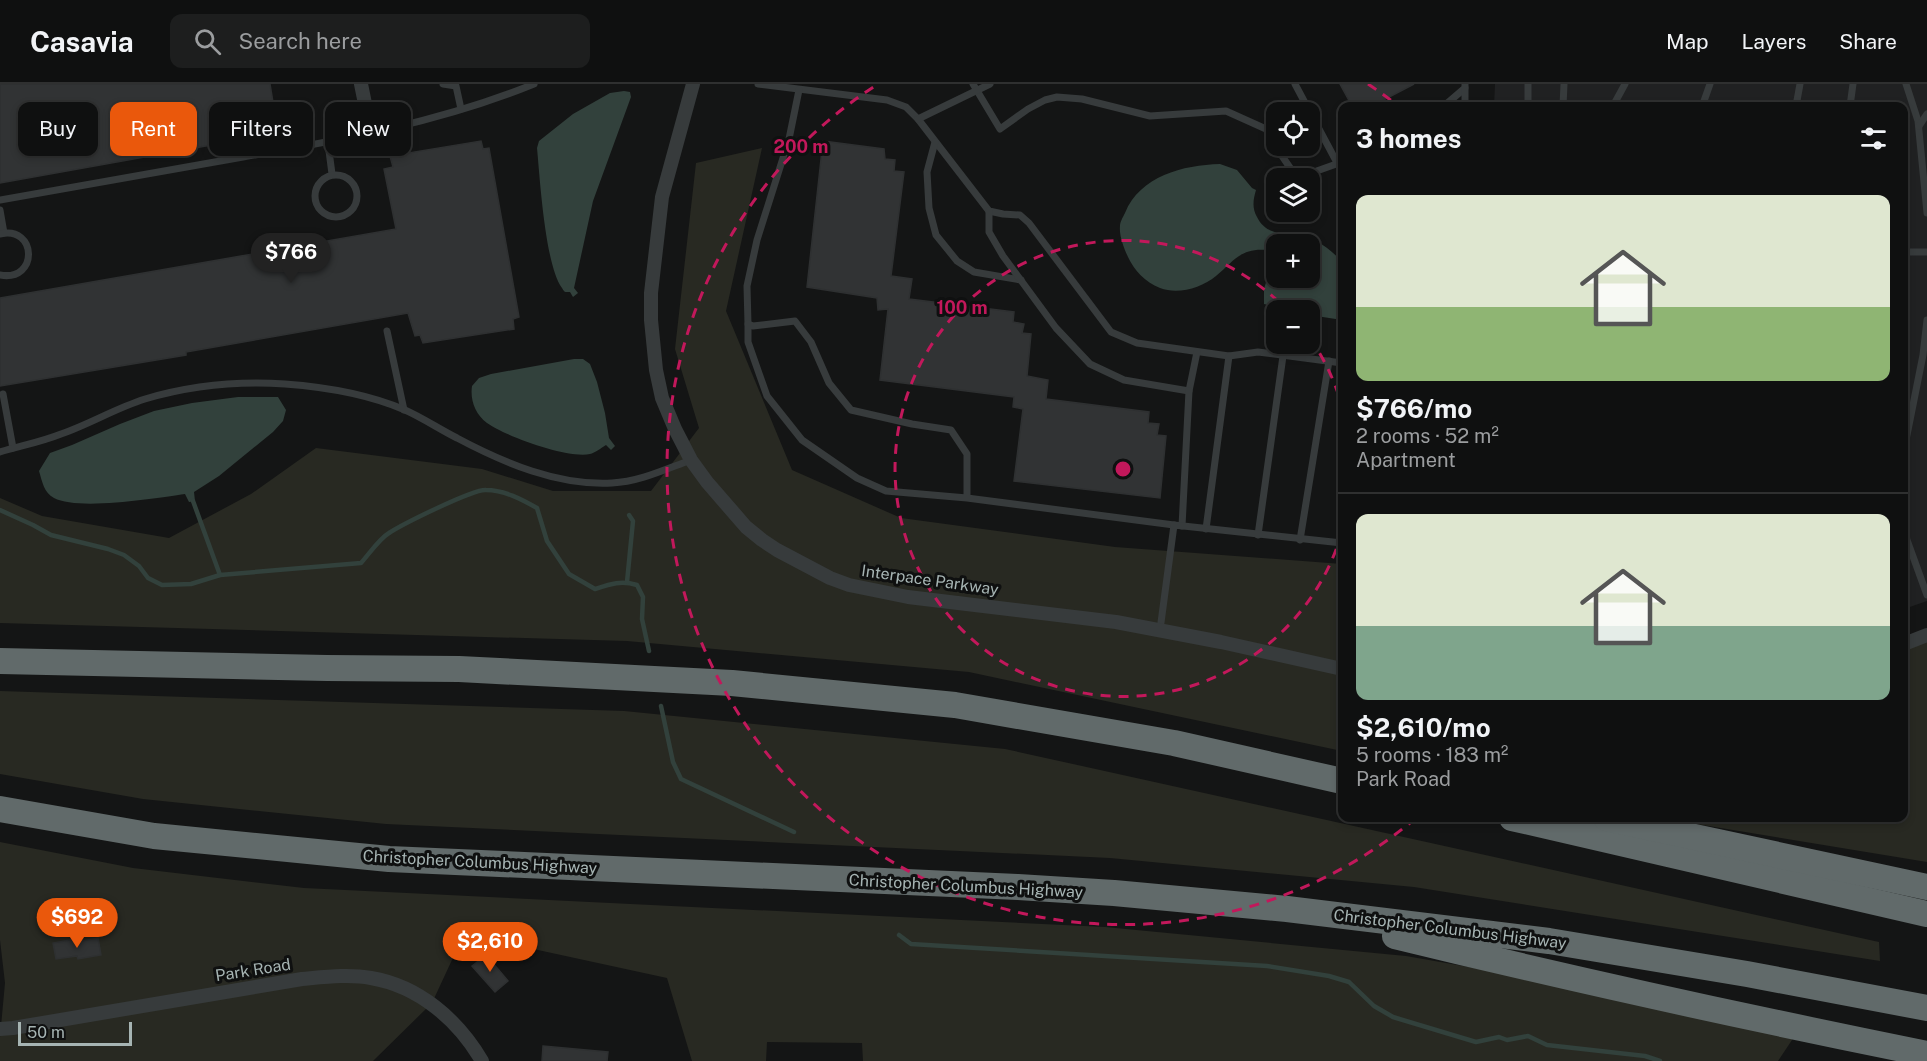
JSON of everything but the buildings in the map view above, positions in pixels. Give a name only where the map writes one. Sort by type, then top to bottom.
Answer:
[{"type":"highway","points":[[0,661],[471,670],[732,683],[955,705],[1173,743],[1338,778]]},
{"type":"highway","name":"Christopher Columbus Highway","points":[[0,809],[154,836],[389,859],[1018,887],[1114,893],[1287,909],[1549,941],[1747,974],[1927,1008]]},
{"type":"highway","points":[[1529,822],[1927,915]]},
{"type":"highway","points":[[1625,822],[1920,885]]},
{"type":"highway","points":[[1287,909],[1512,965],[1694,1006],[1927,1054]]},
{"type":"street","points":[[361,84],[365,102]]},
{"type":"street","name":"Interpace Parkway","points":[[693,84],[662,197],[651,293],[656,370],[662,398],[691,460],[746,527],[770,545],[830,579],[849,585],[908,597],[1116,622],[1338,668]]},
{"type":"street","points":[[1908,642],[1927,635]]},
{"type":"street","name":"Park Road","points":[[0,1029],[303,979],[341,976],[369,977],[392,982],[440,1009],[457,1027],[482,1061]]},
{"type":"lane","points":[[443,84],[456,86],[461,109]]},
{"type":"lane","points":[[411,122],[505,96],[534,84]]},
{"type":"lane","points":[[758,84],[887,100],[906,107],[918,118],[989,211],[989,232],[1021,280],[1056,328],[1090,364],[1124,380],[1189,391]]},
{"type":"lane","points":[[918,118],[974,87],[990,84]]},
{"type":"lane","points":[[1295,84],[1338,159]]},
{"type":"lane","points":[[1528,84],[1528,102]]},
{"type":"lane","points":[[1563,102],[1564,84]]},
{"type":"lane","points":[[1615,102],[1625,84]]},
{"type":"lane","points":[[1704,102],[1710,84]]},
{"type":"lane","points":[[1798,102],[1800,84]]},
{"type":"lane","points":[[1851,102],[1853,84]]},
{"type":"lane","points":[[1906,84],[1919,126],[1927,213]]},
{"type":"lane","points":[[1448,102],[1465,86]]},
{"type":"lane","points":[[1465,86],[1465,102]]},
{"type":"lane","points":[[974,87],[1000,129],[1028,109],[1045,100],[1057,97],[1082,99],[1150,116],[1226,111],[1266,129],[1297,178],[1338,164]]},
{"type":"lane","points":[[799,90],[789,139],[758,240],[747,286],[748,342],[767,396],[802,440],[857,478],[886,490],[1338,543]]},
{"type":"lane","points":[[1919,126],[1927,114]]},
{"type":"lane","points":[[935,142],[927,171],[929,207],[936,235],[957,261],[974,272],[1021,280]]},
{"type":"lane","points":[[0,200],[325,143]]},
{"type":"lane","points":[[329,156],[332,174]]},
{"type":"lane","points":[[332,174],[339,174],[351,180],[357,192],[352,210],[340,217],[327,215],[321,211],[315,199],[316,186],[332,174]]},
{"type":"lane","points":[[0,210],[2,233],[18,235],[27,246],[29,253],[28,260],[20,272],[13,275],[0,275]]},
{"type":"lane","points":[[989,211],[1020,215],[1029,223],[1111,332],[1137,343],[1197,352],[1229,356],[1258,352],[1338,362]]},
{"type":"lane","points":[[1908,252],[1927,252]]},
{"type":"lane","points":[[1908,430],[1923,356],[1927,320]]},
{"type":"lane","points":[[748,324],[753,326],[795,321],[811,342],[829,383],[851,410],[951,430],[967,454],[967,498]]},
{"type":"lane","points":[[387,331],[404,410]]},
{"type":"lane","points":[[1160,630],[1178,525],[1189,391],[1197,352]]},
{"type":"lane","points":[[1206,529],[1229,356]]},
{"type":"lane","points":[[1258,535],[1283,356]]},
{"type":"lane","points":[[1300,540],[1329,361]]},
{"type":"lane","points":[[0,452],[60,435],[144,399],[200,388],[243,384],[284,384],[360,395],[404,410],[485,452],[550,477],[589,483],[615,483],[640,478],[691,460]]},
{"type":"lane","points":[[3,393],[13,448]]},
{"type":"lane","points":[[1908,543],[1927,595]]},
{"type":"shaded area","points":[[1495,84],[1927,84],[1927,601],[1908,608],[1908,102],[1494,102]]},
{"type":"shaded area","points":[[630,92],[631,97],[593,201],[574,288],[578,293],[573,297],[570,292],[565,292],[562,288],[551,261],[544,221],[537,148],[539,141],[573,114],[610,93]]},
{"type":"shaded area","points":[[762,148],[726,311],[792,470],[901,518],[1115,547],[1338,564],[1338,750],[969,672],[627,641],[0,623],[0,498],[42,516],[169,538],[251,494],[316,448],[482,469],[553,491],[651,491],[699,428],[675,349],[696,163]]},
{"type":"shaded area","points":[[1220,164],[1237,170],[1256,190],[1254,210],[1262,224],[1268,229],[1283,234],[1266,234],[1266,250],[1243,254],[1216,276],[1196,287],[1167,290],[1145,279],[1130,262],[1121,238],[1120,224],[1132,200],[1141,190],[1164,175],[1178,170]]},
{"type":"shaded area","points":[[1320,244],[1338,258],[1338,319],[1320,317],[1320,300],[1266,300],[1266,304],[1264,304],[1266,282],[1266,288],[1320,288]]},
{"type":"shaded area","points":[[583,359],[590,364],[605,413],[609,438],[615,446],[611,450],[606,445],[596,452],[580,455],[552,450],[496,428],[487,423],[476,411],[472,386],[479,378]]},
{"type":"shaded area","points":[[238,397],[278,397],[286,410],[283,421],[273,432],[219,476],[194,492],[195,501],[189,502],[185,494],[99,504],[65,502],[54,498],[44,486],[39,471],[50,453],[154,411]]},
{"type":"shaded area","points":[[1908,635],[1910,643],[1927,638],[1927,862],[1684,822],[1908,822]]},
{"type":"shaded area","points":[[0,691],[624,711],[1005,749],[1879,942],[1880,961],[1414,887],[1110,858],[386,824],[143,799],[0,774]]},
{"type":"shaded area","points":[[0,842],[133,868],[304,888],[1105,927],[1406,956],[1802,1025],[1778,1061],[863,1061],[862,1043],[767,1042],[766,1061],[692,1061],[667,978],[464,934],[432,1003],[373,1061],[0,1061],[5,983],[0,940]]},
{"type":"waterway","points":[[0,510],[51,535],[124,555],[139,566],[148,578],[162,585],[191,584],[220,575],[361,563],[378,542],[408,522],[479,491],[506,493],[537,508],[547,541],[569,574],[595,589],[621,583],[637,585],[643,597],[642,619],[649,651]]},
{"type":"waterway","points":[[193,501],[220,575]]},
{"type":"waterway","points":[[627,582],[633,521],[629,515]]},
{"type":"waterway","points":[[661,706],[673,762],[681,779],[794,832]]},
{"type":"waterway","points":[[899,935],[911,944],[1267,966],[1329,976],[1349,982],[1374,1006],[1393,1017],[1476,1042],[1499,1037],[1507,1040],[1528,1036],[1547,1045],[1645,1056],[1660,1061]]}]
